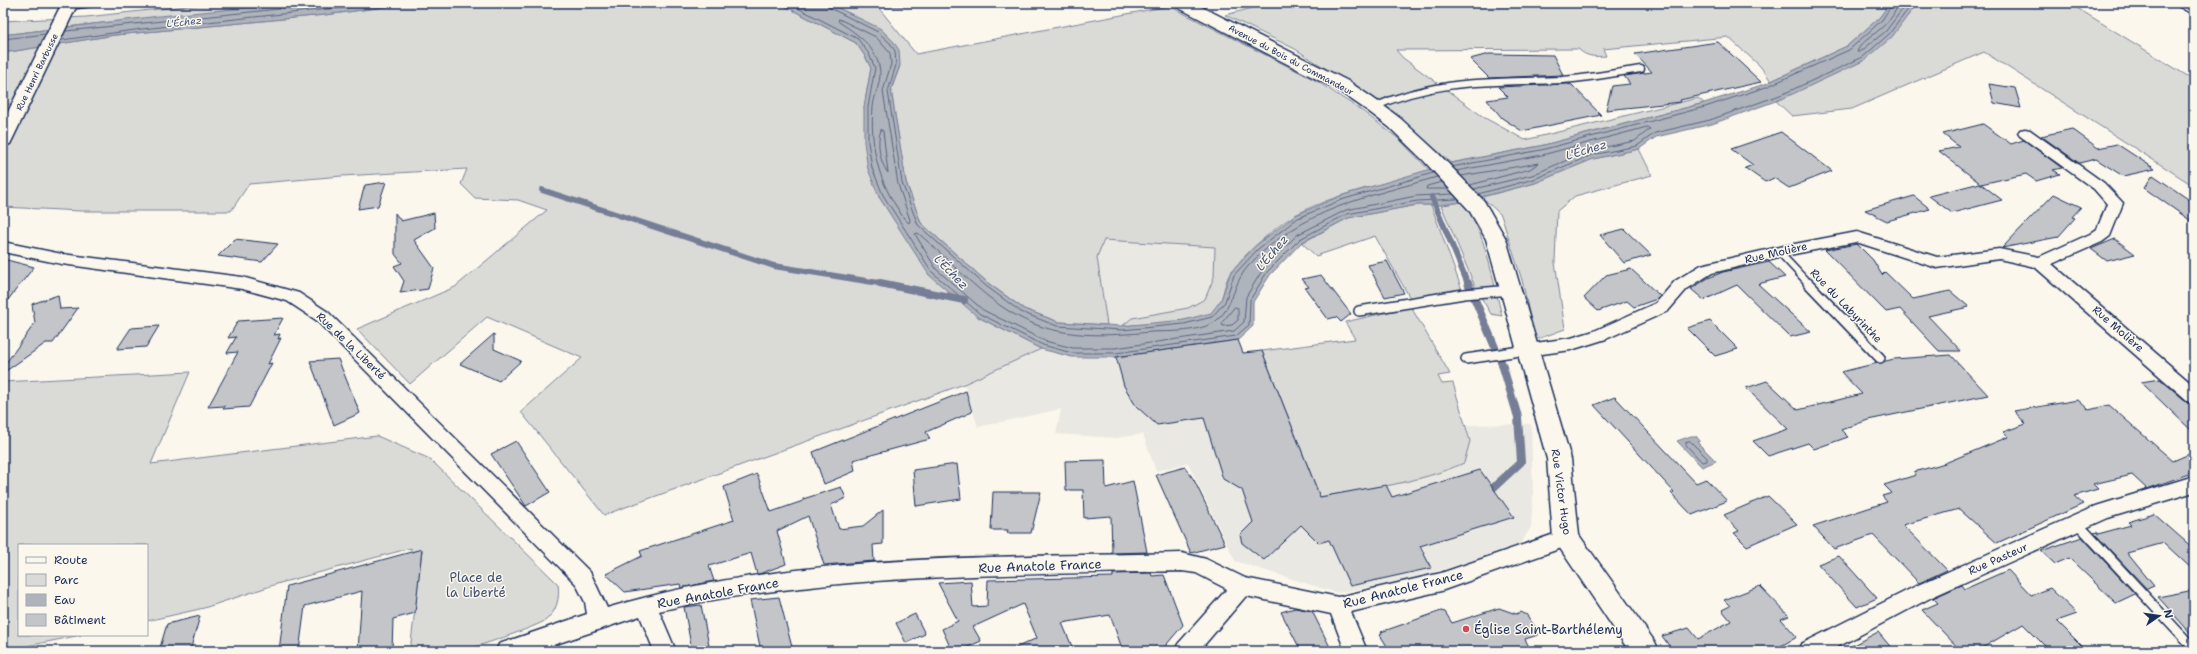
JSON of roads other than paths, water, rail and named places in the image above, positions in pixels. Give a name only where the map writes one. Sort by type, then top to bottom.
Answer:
[{"type":"main road","name":"Avenue du Bois du Commandeur","points":[[1182,3],[1342,85],[1394,123],[1431,157],[1478,206]]},
{"type":"main road","name":"Rue Henri Barbusse","points":[[3,140],[70,4]]},
{"type":"main road","name":"Rue Victor Hugo","points":[[1478,206],[1496,239],[1511,290],[1518,352],[1559,459],[1566,538],[1645,651]]},
{"type":"street","points":[[2179,3],[2194,11]]},
{"type":"street","points":[[2025,133],[2099,186],[2115,203],[2104,232],[2096,238],[2040,263]]},
{"type":"street","name":"Rue Molière","points":[[1518,352],[1572,344],[1600,334],[1662,307],[1681,285],[1707,269],[1779,252],[1857,238],[1937,263],[1999,254],[2040,263],[2194,396]]},
{"type":"street","name":"Rue de la Liberté","points":[[3,247],[62,259],[242,283],[293,297],[322,316],[583,578],[595,602],[599,618]]},
{"type":"street","name":"Rue Pasteur","points":[[1809,651],[1925,591],[2103,512],[2194,484]]},
{"type":"street","name":"Rue Anatole France","points":[[507,651],[599,618],[700,594],[751,586],[876,572],[1182,562],[1199,565],[1242,586],[1338,606],[1440,582],[1566,538]]},
{"type":"street","points":[[1186,651],[1242,586]]},
{"type":"street","points":[[645,606],[654,621],[665,651]]},
{"type":"street","points":[[1338,606],[1356,651]]},
{"type":"lane","points":[[70,4],[91,3]]},
{"type":"lane","points":[[1374,107],[1412,91],[1448,84],[1589,78],[1641,69]]},
{"type":"lane","name":"Rue du Labyrinthe","points":[[1779,252],[1880,358]]},
{"type":"lane","points":[[1359,311],[1464,294],[1511,290]]},
{"type":"lane","points":[[1466,359],[1518,352]]},
{"type":"lane","points":[[2078,524],[2194,649]]},
{"type":"water","name":"L'Échez","points":[[297,3],[414,3],[325,15],[115,35],[3,53],[3,35],[159,16]]},
{"type":"water","name":"L'Échez","points":[[779,3],[828,3],[881,29],[893,41],[899,50],[900,65],[891,90],[906,182],[921,223],[988,283],[1024,309],[1059,322],[1122,326],[1184,320],[1211,313],[1221,300],[1230,274],[1255,246],[1296,215],[1340,196],[1451,163],[1540,146],[1704,103],[1765,84],[1847,46],[1879,18],[1890,3],[1917,3],[1892,37],[1865,60],[1784,98],[1712,124],[1656,137],[1639,149],[1593,159],[1535,183],[1462,202],[1441,205],[1417,205],[1348,218],[1302,242],[1270,275],[1253,302],[1253,326],[1238,340],[1116,357],[1072,357],[1041,349],[978,317],[929,275],[879,197],[868,169],[864,142],[864,107],[871,68],[865,56],[856,43]]},
{"type":"water","points":[[1691,436],[1696,436],[1700,441],[1697,442],[1716,461],[1702,467],[1677,441]]},
{"type":"waterway","points":[[542,190],[774,266],[885,284]]},
{"type":"waterway","points":[[1432,197],[1468,284]]},
{"type":"waterway","points":[[880,283],[885,284]]},
{"type":"waterway","points":[[1468,283],[1502,364],[1518,417],[1521,462],[1493,488]]},
{"type":"waterway","points":[[885,284],[964,300]]},
{"type":"place","name":"Église Saint-Barthélemy","points":[[1466,629]]},
{"type":"park label","name":"Place de la Liberté","points":[[476,584]]}]
